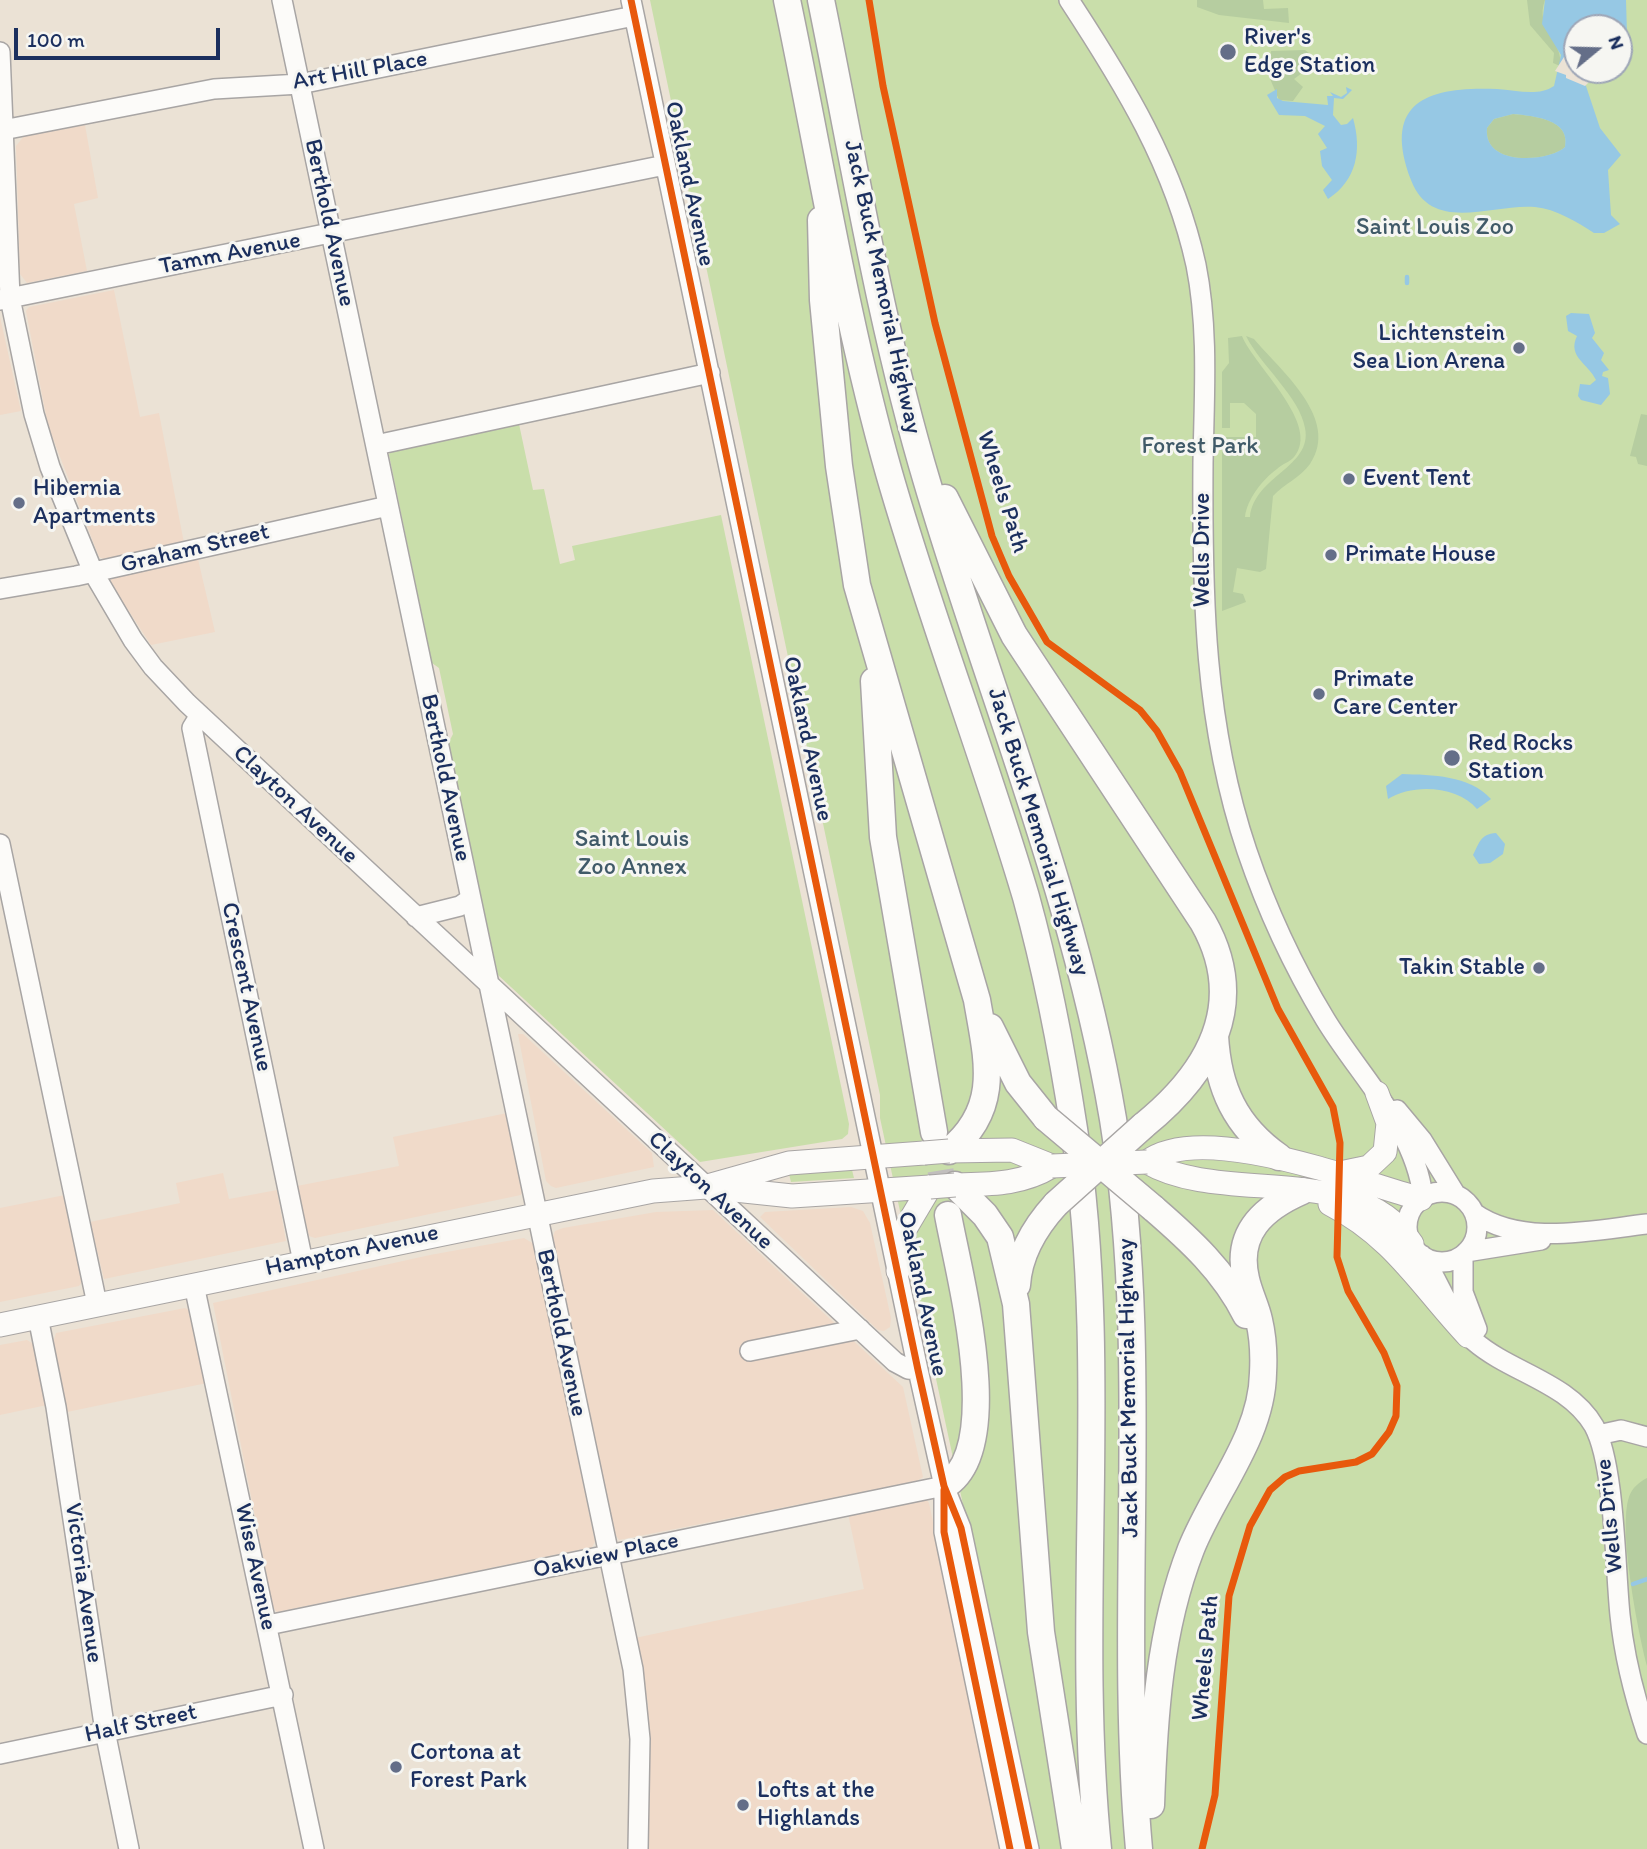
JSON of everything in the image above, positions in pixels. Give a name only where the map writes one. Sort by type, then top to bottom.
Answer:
[{"type":"highway","name":"Jack Buck Memorial Highway","points":[[787,0],[882,447],[1026,899],[1052,1004],[1071,1110],[1083,1197],[1093,1328],[1089,1633],[1090,1728],[1098,1849]]},
{"type":"highway","name":"Jack Buck Memorial Highway","points":[[821,0],[914,437],[1062,893],[1098,1041],[1113,1121],[1126,1226],[1133,1339],[1131,1672],[1132,1754],[1139,1849]]},
{"type":"highway","points":[[823,176],[820,258],[839,466],[850,550],[870,634],[977,1000],[988,1071],[985,1101],[974,1125],[936,1146],[882,825],[870,634]]},
{"type":"highway","points":[[914,437],[1014,635],[1215,943],[1225,981],[1222,1018],[1215,1036],[1186,1083],[1143,1126],[1056,1204],[1039,1225],[1023,1254],[1017,1272],[1016,1304],[1041,1632],[1075,1849]]},
{"type":"highway","points":[[977,1000],[1018,1083],[1046,1118],[1189,1240],[1223,1278],[1245,1313],[1263,1359]]},
{"type":"highway","points":[[1215,1036],[1220,1076],[1231,1107],[1243,1126],[1279,1157]]},
{"type":"highway","points":[[943,1186],[985,1215],[1000,1237],[1016,1304]]},
{"type":"highway","points":[[1147,1849],[1155,1714],[1174,1602],[1192,1547],[1253,1422],[1262,1384],[1261,1328],[1247,1283],[1243,1251],[1260,1215],[1283,1199],[1302,1191]]},
{"type":"highway","points":[[944,1486],[961,1474],[968,1460],[977,1408],[973,1361],[948,1215]]},
{"type":"main road","points":[[1329,1173],[1361,1171],[1382,1157],[1388,1144],[1388,1123],[1377,1093]]},
{"type":"main road","name":"Hampton Avenue","points":[[706,1187],[770,1166],[874,1156],[936,1146],[1012,1150],[1052,1166],[1147,1162]]},
{"type":"main road","points":[[1147,1162],[1156,1156],[1182,1148],[1279,1157],[1422,1198]]},
{"type":"main road","points":[[1147,1162],[1184,1179],[1264,1184],[1357,1202],[1384,1213],[1399,1226],[1417,1250]]},
{"type":"main road","name":"Hampton Avenue","points":[[0,1325],[653,1191],[706,1187],[792,1196],[1010,1183],[1033,1177],[1052,1166]]},
{"type":"main road","points":[[898,1270],[905,1229],[943,1186]]},
{"type":"main road","points":[[1302,1191],[1352,1215],[1383,1238],[1418,1275],[1468,1336]]},
{"type":"street","name":"Berthold Avenue","points":[[282,0],[633,1669],[639,1712],[638,1849]]},
{"type":"street","name":"Wells Drive","points":[[1069,0],[1126,90],[1160,153],[1176,193],[1196,265],[1204,346],[1202,574],[1205,647],[1216,732],[1234,811],[1260,887],[1292,960],[1327,1023],[1377,1093],[1411,1150],[1422,1198]]},
{"type":"street","name":"Art Hill Place","points":[[3,130],[214,89],[300,85],[632,8]]},
{"type":"street","name":"Oakland Avenue","points":[[632,8],[918,1370],[944,1486],[961,1528],[1029,1849]]},
{"type":"street","name":"Clayton Avenue","points":[[0,52],[5,299],[39,433],[93,572],[111,606],[153,667],[200,715],[415,917],[860,1329],[901,1366],[918,1370]]},
{"type":"street","name":"Tamm Avenue","points":[[5,299],[665,165]]},
{"type":"street","points":[[376,445],[710,373]]},
{"type":"street","name":"Graham Street","points":[[0,589],[93,572],[388,506]]},
{"type":"street","name":"Crescent Avenue","points":[[200,715],[192,728],[303,1262]]},
{"type":"street","points":[[0,844],[97,1304]]},
{"type":"street","points":[[415,917],[460,906],[470,899]]},
{"type":"street","name":"Wells Drive","points":[[1377,1093],[1418,1134],[1456,1195]]},
{"type":"street","points":[[1570,1232],[1505,1229],[1474,1213],[1456,1195],[1441,1192],[1422,1198],[1413,1207],[1407,1223],[1417,1250],[1441,1262],[1465,1254],[1570,1232],[1647,1224]]},
{"type":"street","points":[[1465,1254],[1476,1234],[1474,1213]]},
{"type":"street","name":"Wells Drive","points":[[1417,1250],[1468,1336],[1513,1368],[1563,1393],[1586,1414],[1598,1435],[1607,1475],[1628,1669],[1647,1734]]},
{"type":"street","name":"Wells Drive","points":[[1465,1254],[1465,1299],[1490,1351]]},
{"type":"street","name":"Wise Avenue","points":[[194,1285],[314,1849]]},
{"type":"street","name":"Victoria Avenue","points":[[38,1317],[56,1407],[104,1731],[129,1849]]},
{"type":"street","points":[[750,1351],[860,1329]]},
{"type":"street","points":[[1598,1435],[1621,1430],[1647,1437]]},
{"type":"street","name":"Oakland Avenue","points":[[944,1486],[944,1532],[1010,1849]]},
{"type":"street","name":"Oakview Place","points":[[268,1625],[944,1486]]},
{"type":"street","name":"Half Street","points":[[0,1754],[283,1695]]},
{"type":"shaded area","points":[[85,125],[98,198],[74,204],[87,271],[27,283],[20,274],[16,146],[24,136]]},
{"type":"shaded area","points":[[114,290],[140,417],[159,413],[184,543],[104,559],[99,557],[48,426],[26,311],[29,307]]},
{"type":"shaded area","points":[[0,317],[21,411],[0,415]]},
{"type":"shaded area","points":[[198,559],[215,632],[151,645],[111,584],[111,578]]},
{"type":"shaded area","points":[[518,1034],[523,1034],[652,1153],[654,1167],[556,1188],[551,1186],[546,1181]]},
{"type":"shaded area","points":[[507,1113],[523,1189],[521,1195],[315,1238],[309,1236],[297,1186],[399,1166],[393,1137]]},
{"type":"shaded area","points":[[223,1173],[229,1199],[277,1190],[286,1241],[104,1279],[90,1222],[180,1203],[176,1183]]},
{"type":"shaded area","points":[[65,1195],[82,1282],[79,1286],[0,1302],[0,1208]]},
{"type":"shaded area","points":[[851,1207],[863,1211],[870,1223],[891,1318],[890,1327],[884,1331],[878,1330],[760,1217],[765,1212]]},
{"type":"shaded area","points":[[713,1210],[903,1387],[923,1477],[917,1481],[619,1540],[615,1534],[552,1239],[555,1231],[563,1228],[656,1212]]},
{"type":"shaded area","points":[[524,1238],[534,1244],[536,1253],[595,1542],[592,1547],[277,1612],[273,1608],[213,1303],[430,1255]]},
{"type":"shaded area","points":[[185,1308],[189,1310],[207,1383],[67,1412],[53,1343],[56,1333]]},
{"type":"shaded area","points":[[27,1340],[35,1345],[47,1405],[0,1415],[0,1345]]},
{"type":"shaded area","points":[[925,1498],[929,1503],[1002,1849],[648,1849],[648,1705],[635,1638],[864,1589],[848,1514]]},
{"type":"green space","name":"Forest Park","points":[[650,0],[1647,0],[1647,1849],[1037,1849],[880,1118],[880,1095],[694,209],[687,199],[689,187]]},
{"type":"green space","points":[[1197,0],[1263,0],[1264,9],[1288,8],[1289,23],[1219,15],[1197,7]]},
{"type":"green space","points":[[1527,0],[1545,0],[1543,19],[1558,49],[1560,66],[1553,63],[1554,53],[1530,25]]},
{"type":"green space","points":[[1305,50],[1314,57],[1310,67],[1294,79],[1303,87],[1293,101],[1279,100],[1268,74],[1271,51]]},
{"type":"green space","points":[[1513,114],[1540,118],[1556,125],[1562,130],[1565,147],[1546,156],[1533,158],[1519,158],[1496,150],[1489,141],[1487,128],[1494,119]]},
{"type":"green space","points":[[1242,336],[1293,413],[1299,429],[1300,444],[1294,457],[1272,473],[1256,490],[1245,517],[1250,517],[1261,491],[1300,453],[1305,441],[1302,416],[1296,405],[1246,336],[1254,339],[1303,396],[1313,413],[1318,430],[1318,447],[1306,469],[1273,496],[1266,569],[1260,572],[1237,568],[1233,592],[1243,594],[1246,602],[1222,611],[1222,437],[1256,437],[1256,414],[1244,403],[1230,403],[1230,428],[1222,428],[1222,372],[1229,363],[1228,338]]},
{"type":"green space","points":[[1641,414],[1647,415],[1647,466],[1638,464],[1636,457],[1630,456]]},
{"type":"green space","name":"Saint Louis Zoo Annex","points":[[519,424],[533,490],[544,489],[560,564],[575,560],[572,546],[721,515],[849,1124],[848,1134],[842,1139],[700,1162],[498,975],[450,761],[449,742],[453,734],[439,668],[432,663],[389,455],[390,452]]},
{"type":"green space","points":[[852,1170],[854,1178],[791,1182],[789,1174]]},
{"type":"green space","points":[[1647,1478],[1647,1666],[1627,1556],[1626,1512],[1632,1491]]},
{"type":"water","points":[[1545,0],[1626,0],[1626,14],[1563,14],[1563,84],[1585,84],[1600,128],[1621,155],[1608,170],[1611,215],[1620,224],[1604,233],[1594,233],[1573,220],[1543,208],[1448,212],[1433,207],[1421,197],[1411,180],[1403,153],[1402,132],[1407,116],[1417,104],[1432,96],[1451,91],[1497,89],[1534,92],[1548,89],[1554,86],[1561,55],[1542,24]],"holes":[[[1513,114],[1540,118],[1562,130],[1565,147],[1546,156],[1519,158],[1496,150],[1489,141],[1487,128],[1494,119]]]},
{"type":"water","points":[[1346,87],[1352,90],[1343,99],[1334,98],[1333,115],[1341,125],[1347,124],[1353,118],[1357,153],[1345,183],[1328,199],[1323,190],[1332,180],[1322,166],[1320,151],[1327,148],[1318,134],[1325,126],[1305,116],[1279,115],[1267,95],[1277,89],[1277,98],[1283,101],[1328,105],[1327,96],[1333,96],[1330,92],[1341,97],[1347,93]]},
{"type":"water","points":[[1571,313],[1589,314],[1595,333],[1592,338],[1604,353],[1601,360],[1609,370],[1603,372],[1602,376],[1608,378],[1610,394],[1601,405],[1581,400],[1578,396],[1580,384],[1590,385],[1596,380],[1577,355],[1577,336],[1568,331],[1566,316]]},
{"type":"water","points":[[1402,774],[1438,776],[1461,781],[1482,791],[1491,799],[1477,809],[1459,795],[1422,789],[1388,799],[1386,786]]},
{"type":"water","points":[[1496,833],[1505,844],[1503,854],[1490,863],[1479,864],[1473,855],[1479,843],[1486,835]]},
{"type":"pier","points":[[1563,59],[1563,74],[1555,71]]},
{"type":"waterway","points":[[1407,277],[1407,283]]},
{"type":"waterway","points":[[1633,1584],[1647,1579]]},
{"type":"tunnel","points":[[934,1132],[948,1215]]},
{"type":"cycle path","points":[[631,0],[918,1370],[944,1486],[961,1528],[1029,1849]]},
{"type":"cycle path","name":"Wheels Path","points":[[869,0],[883,86],[935,323],[992,536],[1009,576],[1047,642],[1140,710],[1157,731],[1180,772],[1278,1009],[1333,1107],[1340,1143],[1337,1257],[1348,1291],[1384,1353],[1397,1386],[1396,1416],[1389,1432],[1372,1454],[1356,1462],[1299,1471],[1285,1477],[1270,1490],[1250,1526],[1229,1596],[1215,1795],[1202,1849]]},
{"type":"cycle path","points":[[944,1490],[944,1532],[1010,1849]]},
{"type":"place","name":"River's Edge Station","points":[[1228,52]]},
{"type":"place","name":"Lichtenstein Sea Lion Arena","points":[[1519,348]]},
{"type":"place","name":"Event Tent","points":[[1349,479]]},
{"type":"place","name":"Hibernia Apartments","points":[[19,503]]},
{"type":"place","name":"Primate House","points":[[1331,555]]},
{"type":"place","name":"Primate Care Center","points":[[1319,694]]},
{"type":"place","name":"Red Rocks Station","points":[[1452,758]]},
{"type":"place","name":"Takin Stable","points":[[1539,968]]},
{"type":"place","name":"Cortona at Forest Park","points":[[396,1767]]},
{"type":"place","name":"Lofts at the Highlands","points":[[743,1805]]},
{"type":"park label","name":"Saint Louis Zoo","points":[[1435,228]]}]
